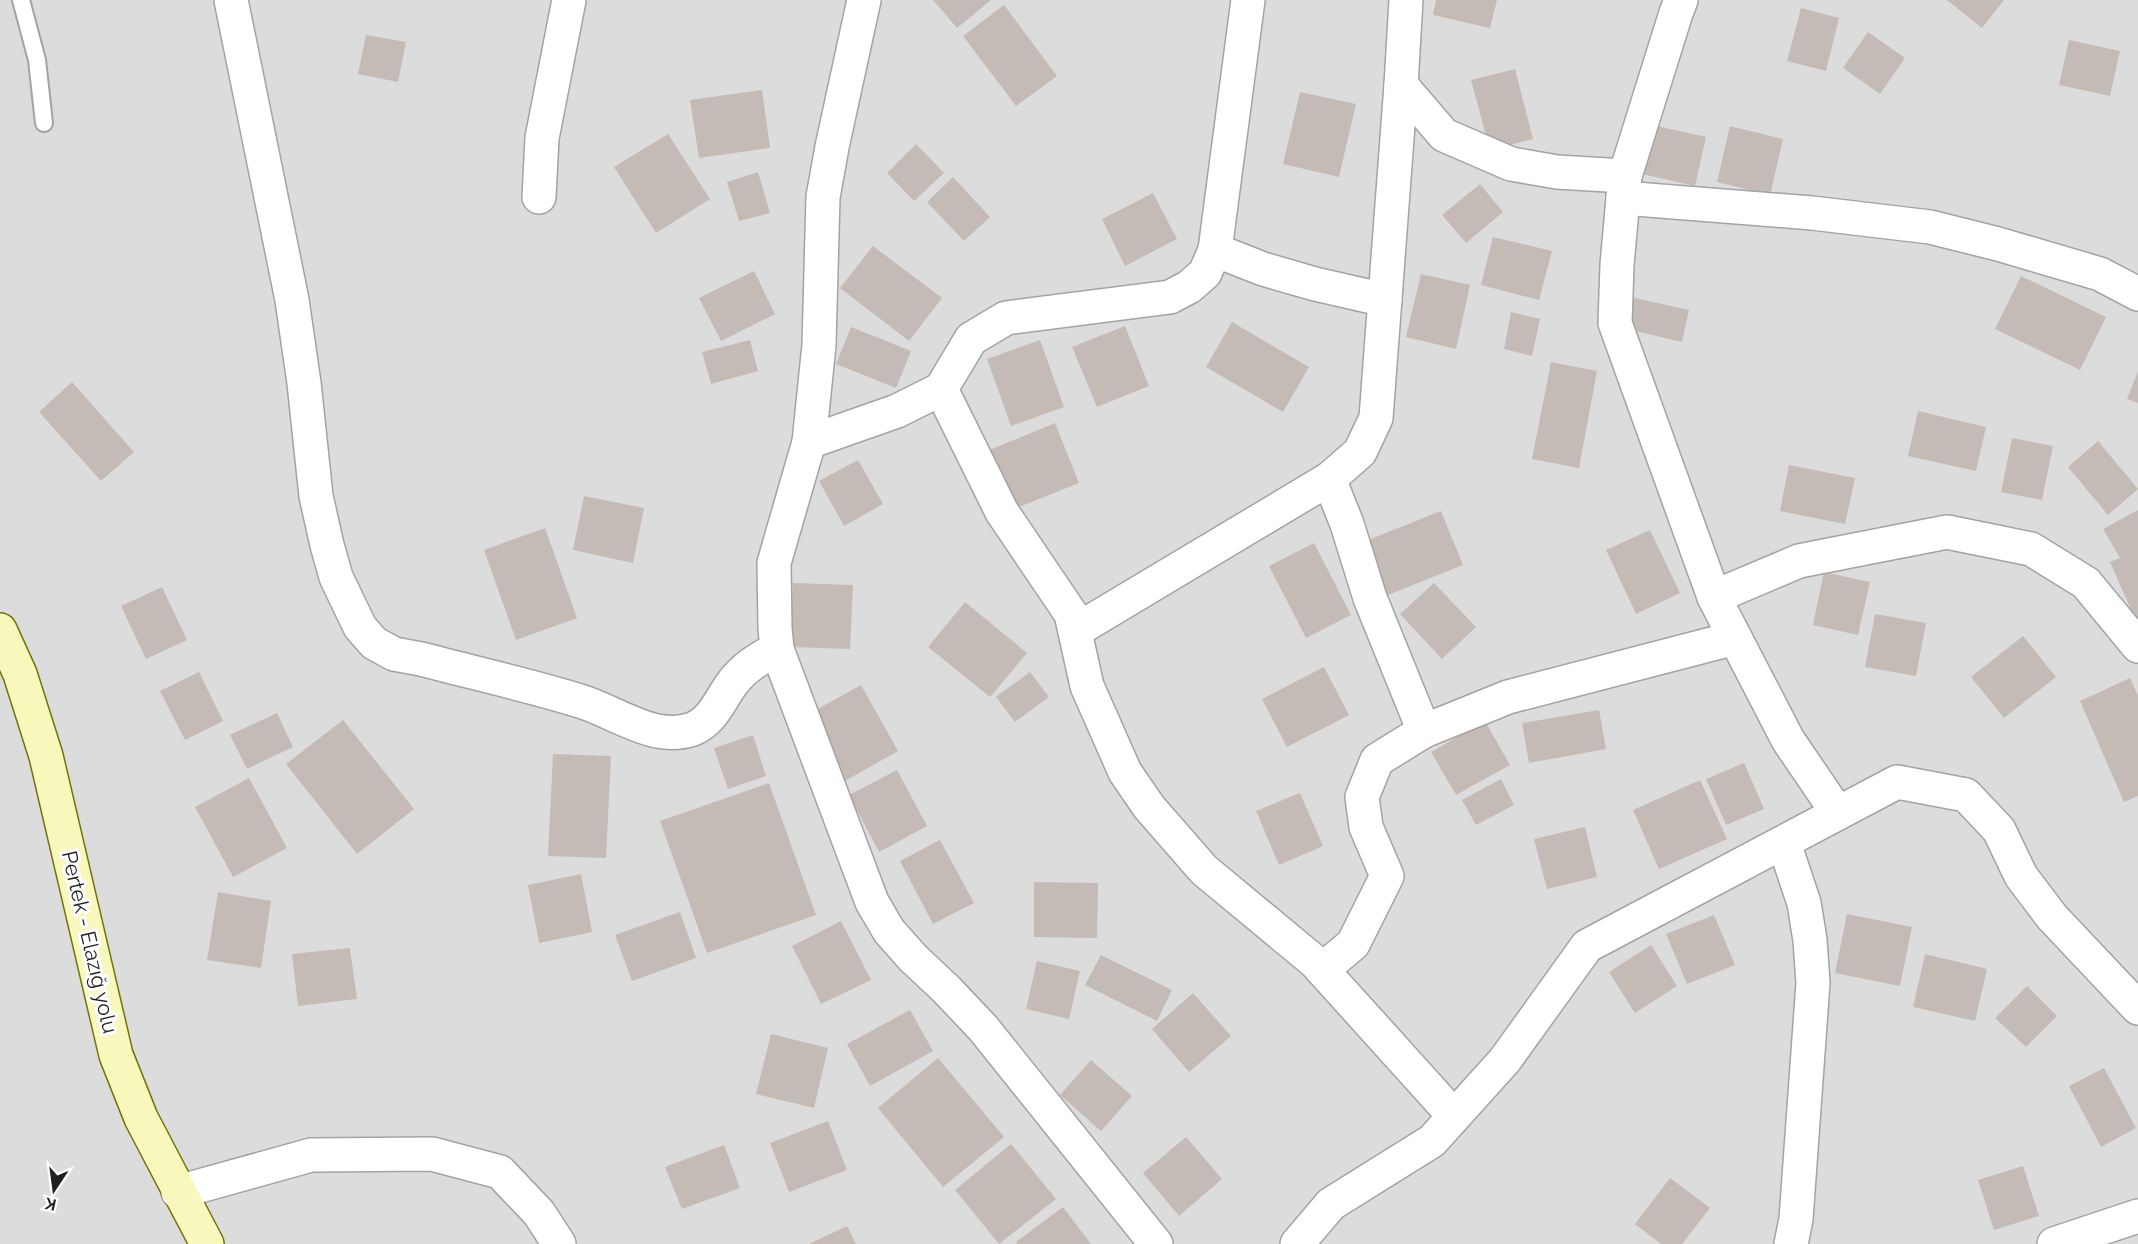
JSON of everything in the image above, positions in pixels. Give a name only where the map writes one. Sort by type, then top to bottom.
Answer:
[{"type":"main road","name":"Pertek - Elazığ yolu","points":[[0,630],[20,674],[46,756],[116,1055],[141,1118],[207,1244]]},
{"type":"street","points":[[231,0],[292,300],[304,383],[316,496],[336,577],[360,627],[374,643],[394,654],[421,659],[582,702],[636,724],[657,731],[674,733],[691,730],[706,721],[718,708],[731,684],[745,668],[777,650]]},
{"type":"street","points":[[539,196],[542,138],[569,0]]},
{"type":"street","points":[[864,0],[831,147],[823,197],[819,345],[809,442],[774,563],[777,650],[872,902],[889,931],[983,1028],[1156,1244]]},
{"type":"street","points":[[809,442],[897,411],[941,389],[971,339],[1006,318],[1170,297],[1189,287],[1205,273],[1215,250],[1248,0]]},
{"type":"street","points":[[1075,632],[1329,479],[1360,452],[1376,418],[1406,0]]},
{"type":"street","points":[[1681,0],[1624,187],[1615,324],[1714,597],[1788,740],[1837,812]]},
{"type":"street","points":[[1401,85],[1444,135],[1511,164],[1624,187],[1930,227],[2100,274],[2138,294]]},
{"type":"street","points":[[1215,250],[1263,269],[1385,300]]},
{"type":"street","points":[[941,389],[1002,512],[1071,614],[1087,686],[1125,772],[1149,807],[1204,870],[1322,970],[1454,1116]]},
{"type":"street","points":[[1329,479],[1347,524],[1370,598],[1424,731]]},
{"type":"street","points":[[1714,597],[1799,561],[1947,532],[2031,549],[2086,583],[2138,646]]},
{"type":"street","points":[[1322,970],[1353,944],[1387,876],[1366,827],[1362,797],[1377,760],[1424,731],[1508,698],[1735,638]]},
{"type":"street","points":[[1297,1244],[1331,1204],[1432,1140],[1505,1060],[1587,946],[1897,782],[1966,795],[1999,830],[2021,876],[2052,917],[2138,1008]]},
{"type":"street","points":[[1784,843],[1804,903],[1810,940],[1813,983],[1796,1219],[1791,1244]]},
{"type":"street","points":[[178,1192],[311,1155],[432,1154],[500,1172],[539,1213],[559,1244]]},
{"type":"street","points":[[2054,1244],[2138,1216]]},
{"type":"lane","points":[[21,0],[37,60],[44,123]]},
{"type":"shaded area","points":[[0,0],[2138,0],[2138,1244],[0,1244]]},
{"type":"building","points":[[933,0],[991,0],[957,28]]},
{"type":"building","points":[[1436,0],[1497,0],[1490,28],[1433,15]]},
{"type":"building","points":[[1947,0],[2004,0],[1982,28]]},
{"type":"building","points":[[1004,5],[1057,76],[1016,106],[963,36]]},
{"type":"building","points":[[1801,8],[1839,18],[1826,71],[1787,61]]},
{"type":"building","points":[[1868,32],[1905,58],[1880,94],[1843,68]]},
{"type":"building","points":[[366,35],[406,42],[398,82],[358,74]]},
{"type":"building","points":[[2069,40],[2120,51],[2110,96],[2059,85]]},
{"type":"building","points":[[1515,69],[1533,139],[1490,150],[1471,80]]},
{"type":"building","points":[[762,90],[770,148],[699,158],[690,100]]},
{"type":"building","points":[[1300,92],[1356,104],[1339,177],[1283,164]]},
{"type":"building","points":[[1652,125],[1706,137],[1695,186],[1642,174]]},
{"type":"building","points":[[1730,126],[1783,139],[1770,195],[1717,182]]},
{"type":"building","points":[[668,134],[710,199],[656,233],[614,167]]},
{"type":"building","points":[[916,144],[944,173],[914,201],[887,173]]},
{"type":"building","points":[[758,172],[770,213],[739,221],[727,182]]},
{"type":"building","points":[[953,177],[990,217],[964,241],[927,202]]},
{"type":"building","points":[[1480,184],[1503,212],[1466,243],[1442,215]]},
{"type":"building","points":[[1153,193],[1177,239],[1125,266],[1102,219]]},
{"type":"building","points":[[1493,237],[1552,251],[1539,300],[1481,285]]},
{"type":"building","points":[[873,246],[942,298],[909,341],[840,288]]},
{"type":"building","points":[[754,271],[775,314],[721,341],[699,298]]},
{"type":"building","points":[[1421,274],[1470,285],[1456,349],[1406,337]]},
{"type":"building","points":[[2021,276],[2106,317],[2080,370],[1995,329]]},
{"type":"building","points":[[1630,297],[1689,310],[1682,342],[1623,328]]},
{"type":"building","points":[[1511,312],[1540,319],[1532,356],[1504,349]]},
{"type":"building","points":[[1232,322],[1309,367],[1283,412],[1206,367]]},
{"type":"building","points":[[1125,326],[1149,386],[1097,407],[1072,347]]},
{"type":"building","points":[[851,327],[911,351],[896,388],[836,364]]},
{"type":"building","points":[[750,340],[758,371],[711,384],[702,352]]},
{"type":"building","points":[[1040,340],[1064,407],[1011,426],[987,359]]},
{"type":"building","points":[[1551,362],[1597,371],[1579,468],[1532,459]]},
{"type":"building","points":[[2138,371],[2138,403],[2127,399]]},
{"type":"building","points":[[72,382],[134,452],[101,481],[39,412]]},
{"type":"building","points":[[1918,411],[1986,427],[1976,471],[1908,456]]},
{"type":"building","points":[[1055,423],[1079,483],[1014,509],[990,450]]},
{"type":"building","points":[[2012,438],[2053,446],[2042,500],[2001,492]]},
{"type":"building","points":[[2098,441],[2138,489],[2108,515],[2068,467]]},
{"type":"building","points":[[858,460],[883,504],[844,526],[819,481]]},
{"type":"building","points":[[1789,465],[1855,478],[1845,524],[1780,511]]},
{"type":"building","points":[[584,496],[644,508],[633,563],[573,550]]},
{"type":"building","points":[[2138,510],[2138,620],[2136,621],[2110,562],[2120,558],[2103,529]]},
{"type":"building","points":[[1441,511],[1463,565],[1383,597],[1361,543]]},
{"type":"building","points":[[545,528],[577,618],[516,640],[484,550]]},
{"type":"building","points":[[1650,530],[1680,593],[1636,614],[1606,550]]},
{"type":"building","points":[[1314,543],[1351,615],[1306,638],[1269,566]]},
{"type":"building","points":[[1824,572],[1870,582],[1858,635],[1813,625]]},
{"type":"building","points":[[793,583],[853,585],[850,649],[790,647]]},
{"type":"building","points":[[1434,583],[1476,627],[1442,659],[1400,614]]},
{"type":"building","points":[[162,587],[187,640],[146,659],[121,606]]},
{"type":"building","points":[[965,602],[1027,653],[990,697],[928,647]]},
{"type":"building","points":[[1875,614],[1926,623],[1916,676],[1865,667]]},
{"type":"building","points":[[2023,636],[2056,677],[2004,718],[1971,677]]},
{"type":"building","points":[[1324,667],[1349,715],[1287,747],[1262,699]]},
{"type":"building","points":[[199,672],[223,721],[185,740],[160,691]]},
{"type":"building","points":[[1030,672],[1049,697],[1015,722],[996,697]]},
{"type":"building","points":[[2130,678],[2138,696],[2138,796],[2124,802],[2080,701]]},
{"type":"building","points":[[861,685],[898,751],[843,782],[805,716]]},
{"type":"building","points":[[1599,710],[1606,749],[1529,763],[1522,723]]},
{"type":"building","points":[[277,713],[293,747],[247,769],[230,735]]},
{"type":"building","points":[[343,720],[414,809],[357,854],[286,764]]},
{"type":"building","points":[[1485,721],[1510,765],[1456,795],[1431,752]]},
{"type":"building","points":[[753,735],[766,776],[728,789],[714,748]]},
{"type":"building","points":[[553,754],[611,756],[606,858],[548,856]]},
{"type":"building","points":[[1744,763],[1764,809],[1726,825],[1706,779]]},
{"type":"building","points":[[897,770],[927,826],[879,852],[849,795]]},
{"type":"building","points":[[249,778],[287,848],[233,877],[195,807]]},
{"type":"building","points":[[1501,779],[1514,805],[1476,825],[1462,800]]},
{"type":"building","points":[[1700,780],[1727,839],[1659,869],[1633,810]]},
{"type":"building","points":[[769,783],[816,915],[707,953],[660,821]]},
{"type":"building","points":[[1300,793],[1323,846],[1279,865],[1256,811]]},
{"type":"building","points":[[1585,827],[1597,877],[1547,889],[1534,839]]},
{"type":"building","points":[[940,840],[974,903],[933,924],[900,861]]},
{"type":"building","points":[[581,874],[592,932],[539,943],[528,885]]},
{"type":"building","points":[[1034,882],[1098,883],[1097,938],[1034,937]]},
{"type":"building","points":[[218,892],[271,901],[261,968],[207,960]]},
{"type":"building","points":[[680,912],[696,958],[632,981],[615,935]]},
{"type":"building","points":[[1847,914],[1912,927],[1900,986],[1835,973]]},
{"type":"building","points":[[1714,915],[1735,965],[1687,984],[1666,934]]},
{"type":"building","points":[[841,921],[871,980],[821,1004],[792,946]]},
{"type":"building","points":[[1651,945],[1677,986],[1635,1013],[1609,972]]},
{"type":"building","points":[[350,948],[357,999],[298,1006],[292,954]]},
{"type":"building","points":[[1925,954],[1987,969],[1975,1021],[1913,1007]]},
{"type":"building","points":[[1101,955],[1172,990],[1157,1021],[1085,985]]},
{"type":"building","points":[[1037,961],[1080,971],[1069,1019],[1026,1009]]},
{"type":"building","points":[[2027,986],[2057,1016],[2026,1047],[1995,1018]]},
{"type":"building","points":[[1193,993],[1231,1036],[1189,1072],[1152,1029]]},
{"type":"building","points":[[910,1010],[933,1051],[870,1086],[847,1044]]},
{"type":"building","points":[[771,1034],[828,1048],[814,1108],[756,1094]]},
{"type":"building","points":[[938,1058],[1004,1137],[943,1187],[878,1108]]},
{"type":"building","points":[[1091,1060],[1132,1096],[1101,1131],[1060,1095]]},
{"type":"building","points":[[2104,1068],[2136,1128],[2101,1147],[2069,1086]]},
{"type":"building","points":[[828,1121],[847,1170],[789,1192],[770,1143]]},
{"type":"building","points":[[1186,1137],[1222,1179],[1179,1216],[1143,1173]]},
{"type":"building","points":[[1011,1144],[1056,1199],[999,1244],[955,1190]]},
{"type":"building","points":[[724,1145],[740,1188],[682,1209],[665,1167]]},
{"type":"building","points":[[2023,1166],[2039,1216],[1994,1230],[1978,1180]]},
{"type":"building","points":[[1670,1178],[1710,1208],[1682,1244],[1661,1244],[1635,1224]]},
{"type":"building","points":[[1063,1207],[1091,1244],[1017,1244],[1016,1242]]},
{"type":"building","points":[[847,1226],[856,1244],[809,1244]]}]
